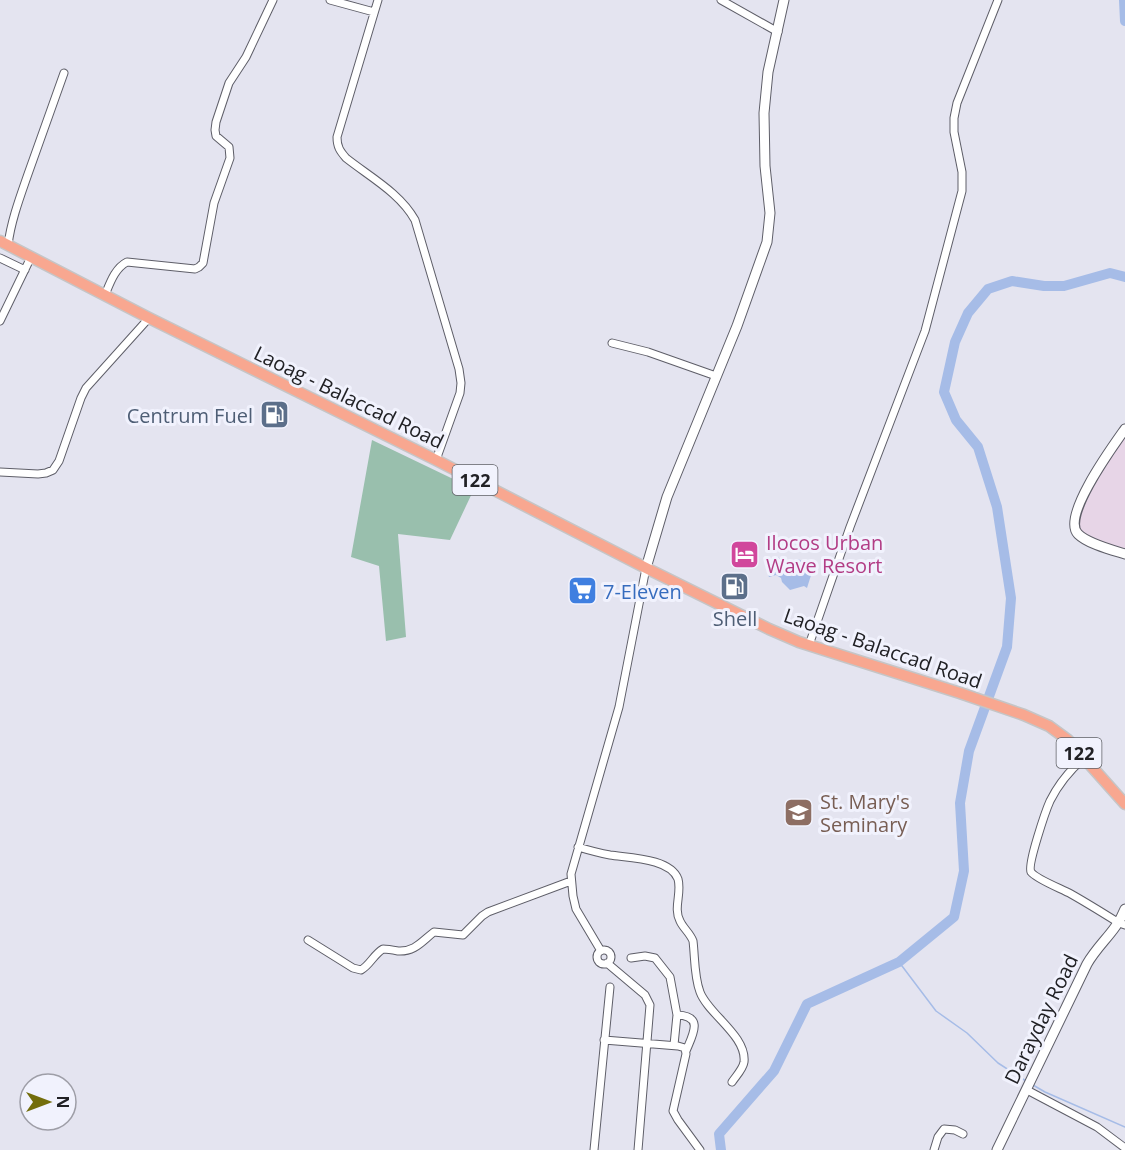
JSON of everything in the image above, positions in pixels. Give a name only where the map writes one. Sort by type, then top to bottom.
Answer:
[{"type":"main road","name":"Laoag - Balaccad Road","points":[[4,243],[769,629],[809,645],[960,693],[1050,726],[1068,741],[1124,799]]},
{"type":"street","points":[[105,295],[117,269],[127,262],[195,269],[203,262],[214,203],[230,158],[229,147],[216,136],[214,130],[216,122],[229,83],[246,57],[273,0]]},
{"type":"street","points":[[330,0],[374,12]]},
{"type":"street","points":[[378,0],[337,137],[337,145],[346,158],[400,200],[415,220],[462,383],[436,460]]},
{"type":"street","points":[[721,0],[778,32]]},
{"type":"street","points":[[638,1150],[650,1014],[648,1000],[607,963],[610,953],[606,950],[601,951],[576,909],[571,874],[619,707],[646,568],[667,497],[737,326],[767,242],[770,213],[765,166],[765,113],[768,72],[784,0]]},
{"type":"street","points":[[809,645],[850,527],[925,331],[962,191],[962,172],[954,132],[957,103],[998,0]]},
{"type":"street","points":[[4,243],[64,73]]},
{"type":"street","points":[[0,321],[31,257]]},
{"type":"street","points":[[0,258],[25,270]]},
{"type":"street","points":[[0,472],[38,474],[52,470],[59,461],[81,398],[91,380],[149,318]]},
{"type":"street","points":[[612,343],[648,352],[716,376]]},
{"type":"street","points":[[1125,429],[1096,471],[1080,503],[1074,523],[1078,535],[1125,554]]},
{"type":"street","points":[[1084,758],[1071,769],[1050,802],[1030,868],[1038,878],[1071,894],[1122,924]]},
{"type":"street","points":[[578,847],[608,855],[661,864],[669,867],[675,873],[679,886],[678,914],[693,941],[700,992],[742,1049],[744,1061],[732,1082]]},
{"type":"street","points":[[308,940],[353,968],[362,970],[382,949],[399,951],[412,949],[434,932],[464,935],[488,912],[571,881]]},
{"type":"street","name":"Darayday Road","points":[[997,1150],[1091,957],[1122,924],[1125,909]]},
{"type":"street","points":[[631,958],[654,958],[672,981],[677,1015],[674,1046]]},
{"type":"street","points":[[594,1150],[610,987]]},
{"type":"street","points":[[677,1015],[691,1017],[693,1035],[686,1051],[673,1111],[697,1149]]},
{"type":"street","points":[[604,1040],[682,1047],[686,1051]]},
{"type":"street","points":[[1028,1088],[1097,1127],[1125,1148]]},
{"type":"street","points":[[934,1150],[938,1137],[944,1129],[955,1130],[963,1134]]},
{"type":"shaded area","points":[[1125,436],[1125,550],[1085,535],[1078,529],[1078,517],[1098,475]]},
{"type":"green space","points":[[372,440],[474,489],[450,540],[398,534],[406,637],[386,641],[379,566],[351,557]]},
{"type":"water","points":[[775,556],[784,562],[798,559],[812,572],[807,588],[804,586],[790,590],[781,578],[776,575],[769,577],[767,572]]},
{"type":"waterway","points":[[1124,0],[1125,21]]},
{"type":"waterway","points":[[721,1150],[719,1134],[774,1071],[807,1004],[899,962],[954,917],[964,871],[960,803],[969,751],[1007,647],[1011,598],[997,507],[978,447],[956,420],[944,392],[955,342],[968,313],[988,289],[1012,281],[1044,286],[1064,286],[1110,273],[1125,277]]},
{"type":"waterway","points":[[899,962],[936,1011],[967,1033],[998,1063],[1026,1081]]},
{"type":"waterway","points":[[1033,1085],[1125,1127]]},
{"type":"place","name":"Centrum Fuel","points":[[274,415]]},
{"type":"place","name":"Ilocos Urban Wave Resort","points":[[745,554]]},
{"type":"place","name":"Shell","points":[[735,587]]},
{"type":"place","name":"7-Eleven","points":[[582,591]]},
{"type":"place","name":"St. Mary's Seminary","points":[[799,812]]}]
